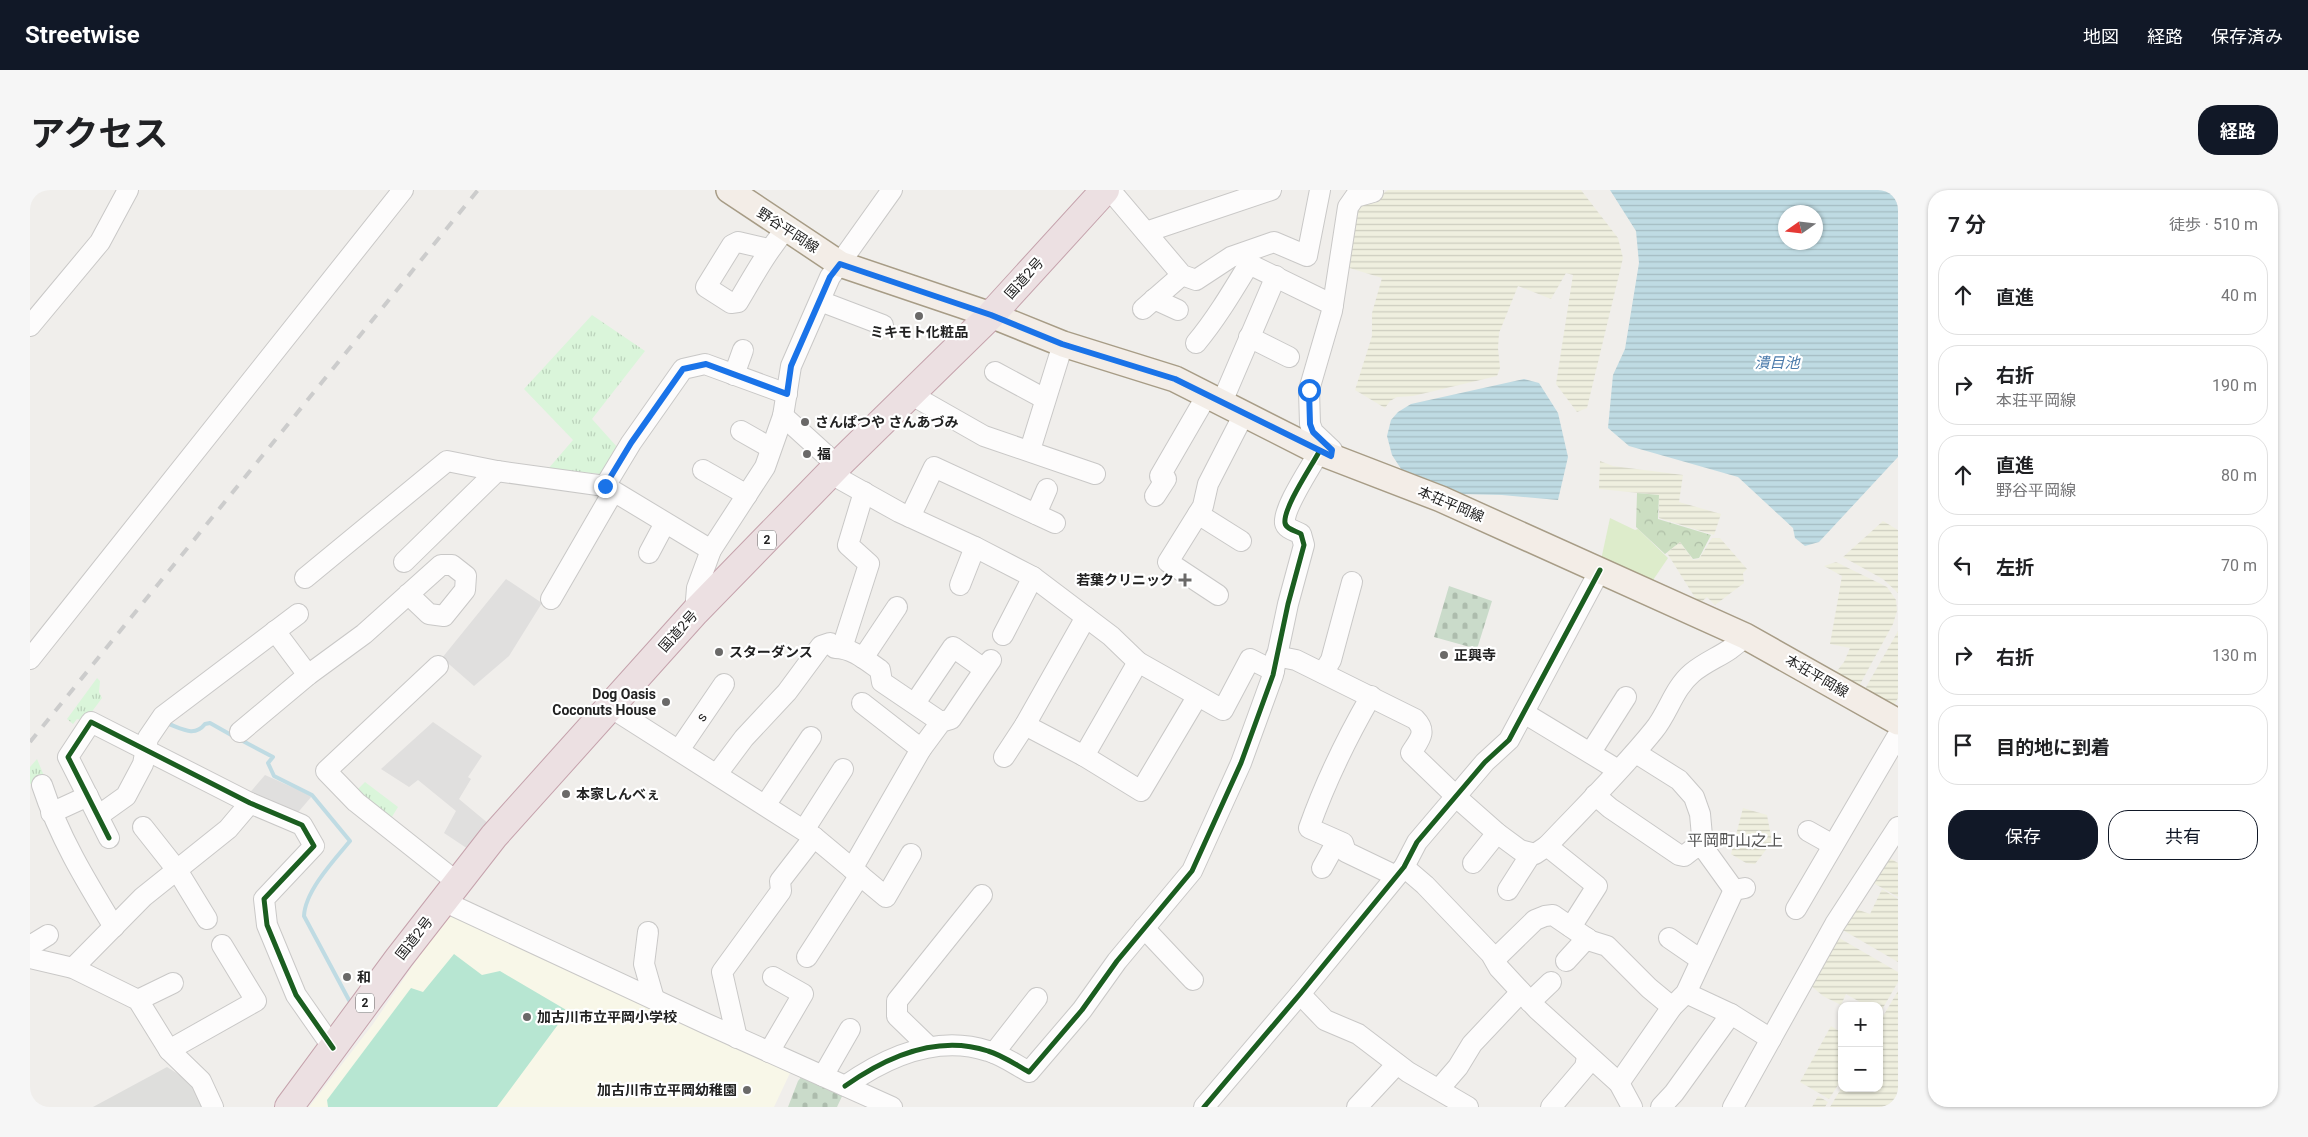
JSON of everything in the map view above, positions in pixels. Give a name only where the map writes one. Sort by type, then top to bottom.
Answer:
[{"type":"highway","name":"国道2号","points":[[289,1107],[494,836],[695,612],[834,470],[991,315],[1105,190]]},
{"type":"main road","name":"野谷平岡線","points":[[735,192],[786,229],[840,264],[991,315]]},
{"type":"main road","name":"本荘平岡線","points":[[991,315],[1062,344],[1175,379],[1325,454],[1441,499],[1745,636],[1898,722]]},
{"type":"street","points":[[30,326],[100,242],[128,190]]},
{"type":"street","points":[[30,659],[403,190]]},
{"type":"street","points":[[695,612],[697,588],[711,550],[765,466],[783,416],[791,366],[830,277],[892,190]]},
{"type":"street","points":[[1110,190],[1182,275],[1196,280],[1231,257],[1274,242],[1307,256],[1320,190]]},
{"type":"street","points":[[1146,232],[1272,190]]},
{"type":"street","points":[[845,1086],[880,1063],[899,1055],[929,1048],[969,1047],[994,1053],[1029,1072],[1082,1010],[1144,928],[1192,871],[1241,763],[1275,664],[1304,545],[1301,534],[1287,527],[1285,522],[1288,509],[1325,454],[1332,450],[1313,432],[1310,424],[1309,390],[1333,305],[1350,200],[1360,194],[1373,192]]},
{"type":"street","points":[[768,249],[738,242],[732,244],[713,262],[706,287],[731,303],[738,302],[762,264],[768,249],[786,229]]},
{"type":"street","points":[[1196,343],[1207,330],[1214,317],[1222,310],[1249,264],[1333,305]]},
{"type":"street","points":[[1178,310],[1148,304],[1182,275]]},
{"type":"street","points":[[1155,496],[1166,479],[1160,476],[1214,399],[1249,338],[1276,276]]},
{"type":"street","points":[[820,301],[883,325]]},
{"type":"street","points":[[1249,338],[1290,357]]},
{"type":"street","points":[[1030,450],[1062,344]]},
{"type":"street","points":[[734,375],[743,350]]},
{"type":"street","points":[[551,599],[631,443],[683,369],[706,364],[787,394]]},
{"type":"street","points":[[994,372],[1045,399]]},
{"type":"street","points":[[910,394],[984,436],[1030,450],[1054,475],[1096,474]]},
{"type":"street","points":[[1218,595],[1168,562],[1203,506],[1208,484],[1244,414]]},
{"type":"street","points":[[783,416],[834,470],[864,492],[975,546],[1032,577],[1111,636],[1138,662],[1223,710],[1250,659],[1275,664],[1296,660],[1415,719],[1421,725],[1422,734],[1411,753],[1456,796],[1497,833],[1520,850],[1539,850],[1597,886],[1570,926]]},
{"type":"street","points":[[741,431],[771,448]]},
{"type":"street","points":[[305,578],[447,461],[609,489],[711,550]]},
{"type":"street","points":[[910,516],[934,467],[1055,523]]},
{"type":"street","points":[[703,470],[747,495]]},
{"type":"street","points":[[404,562],[417,543],[497,471]]},
{"type":"street","points":[[1036,514],[1054,475]]},
{"type":"street","points":[[842,648],[869,564],[848,545],[864,492]]},
{"type":"street","points":[[1198,514],[1241,541]]},
{"type":"street","points":[[649,553],[665,523]]},
{"type":"street","points":[[960,585],[975,546]]},
{"type":"street","points":[[1204,1107],[1400,872],[1417,842],[1485,762],[1509,740],[1600,570]]},
{"type":"street","points":[[1003,636],[1007,614],[1032,577]]},
{"type":"street","points":[[1323,673],[1331,660],[1352,582]]},
{"type":"street","points":[[240,732],[262,727],[308,675],[364,634],[408,594]]},
{"type":"street","points":[[863,658],[897,607]]},
{"type":"street","points":[[98,816],[126,796],[143,764],[148,738],[164,716],[298,614]]},
{"type":"street","points":[[1004,758],[1025,725],[1086,617]]},
{"type":"street","points":[[275,631],[308,675]]},
{"type":"street","points":[[1508,890],[1539,850],[1636,752],[1659,724],[1670,703],[1692,673],[1735,648],[1745,636]]},
{"type":"street","points":[[717,774],[744,738],[787,692],[821,646],[830,643],[835,648],[842,648],[863,658],[880,670],[882,682],[941,722]]},
{"type":"street","points":[[807,957],[856,872],[921,749],[941,722],[951,719],[988,664],[953,647],[915,703]]},
{"type":"street","points":[[1084,756],[1138,662]]},
{"type":"street","points":[[438,666],[425,689],[326,771],[356,802],[450,892],[654,999],[892,1107]]},
{"type":"street","points":[[882,682],[876,684],[858,708],[921,749]]},
{"type":"street","name":"s","points":[[679,750],[724,684]]},
{"type":"street","points":[[1371,696],[1344,741],[1329,774],[1309,828],[1343,844],[1346,852],[1400,872],[1425,885],[1495,959],[1499,968],[1525,997],[1587,1057],[1604,1068],[1619,1083],[1632,1107]]},
{"type":"street","points":[[1025,725],[1084,756],[1142,792],[1197,697]]},
{"type":"street","points":[[1591,752],[1626,697]]},
{"type":"street","points":[[610,707],[809,833],[886,898],[911,854]]},
{"type":"street","points":[[1524,713],[1618,770]]},
{"type":"street","points":[[109,838],[68,757],[91,722],[250,803],[302,825],[314,846],[264,899],[267,925],[296,995],[333,1048]]},
{"type":"street","points":[[1796,909],[1898,735]]},
{"type":"street","points":[[766,804],[811,737]]},
{"type":"street","points":[[1619,1083],[1679,1000],[1739,889],[1703,847],[1700,814],[1694,797],[1679,780],[1636,752]]},
{"type":"street","points":[[737,1038],[722,972],[781,891],[780,880],[809,833],[843,769]]},
{"type":"street","points":[[42,785],[51,813],[77,868],[114,927]]},
{"type":"street","points":[[1595,795],[1679,855],[1684,856],[1693,849],[1703,847]]},
{"type":"street","points":[[51,813],[88,796]]},
{"type":"street","points":[[73,968],[143,897],[228,829],[250,803]]},
{"type":"street","points":[[144,827],[177,870],[207,919]]},
{"type":"street","points":[[1733,1107],[1835,924],[1898,827]]},
{"type":"street","points":[[1808,831],[1834,845]]},
{"type":"street","points":[[1473,863],[1497,833]]},
{"type":"street","points":[[1322,868],[1337,841]]},
{"type":"street","points":[[929,1048],[897,1016],[897,1001],[947,946],[982,895]]},
{"type":"street","points":[[1495,959],[1540,917],[1553,916],[1587,938],[1607,946],[1649,988],[1679,1000],[1731,1014],[1771,1039]]},
{"type":"street","points":[[1144,928],[1193,980]]},
{"type":"street","points":[[648,932],[644,964],[654,999]]},
{"type":"street","points":[[30,946],[48,935]]},
{"type":"street","points":[[1566,961],[1587,938]]},
{"type":"street","points":[[1669,938],[1701,960]]},
{"type":"street","points":[[30,958],[73,968],[138,1000],[169,1050],[201,1081],[213,1107]]},
{"type":"street","points":[[169,1050],[256,1001],[224,958]]},
{"type":"street","points":[[769,1052],[803,994],[773,977]]},
{"type":"street","points":[[1446,1097],[1458,1067],[1478,1037],[1525,997],[1551,982]]},
{"type":"street","points":[[138,1000],[173,983]]},
{"type":"street","points":[[1300,994],[1325,1020],[1358,1034],[1397,1064],[1446,1097],[1468,1107]]},
{"type":"street","points":[[994,1053],[1037,998]]},
{"type":"street","points":[[1660,1107],[1674,1093],[1731,1014]]},
{"type":"street","points":[[823,1076],[850,1029]]},
{"type":"street","points":[[1552,1107],[1585,1067],[1587,1057]]},
{"type":"street","points":[[1357,1107],[1397,1064]]},
{"type":"shaded area","points":[[506,579],[542,603],[509,656],[474,686],[442,658]]},
{"type":"shaded area","points":[[433,722],[482,756],[468,777],[471,779],[459,799],[489,824],[468,849],[444,833],[456,811],[418,780],[409,787],[381,769]]},
{"type":"shaded area","points":[[265,775],[312,796],[294,817],[247,796]]},
{"type":"shaded area","name":"加古川市立平岡小学校","points":[[457,914],[787,1068],[790,1073],[774,1107],[309,1107],[373,1024],[443,921]]},
{"type":"shaded area","points":[[167,1067],[194,1084],[202,1107],[93,1107]]},
{"type":"green space","points":[[1388,190],[1581,190],[1618,238],[1623,258],[1587,408],[1577,412],[1556,384],[1573,275],[1566,273],[1551,299],[1518,286],[1499,333],[1500,368],[1497,376],[1413,396],[1397,397],[1390,401],[1385,408],[1355,390],[1372,336],[1372,313],[1382,278],[1343,266],[1352,207],[1381,195]]},
{"type":"green space","points":[[592,315],[645,351],[592,419],[618,448],[601,474],[548,469],[573,440],[524,389]]},
{"type":"green space","points":[[1600,461],[1613,466],[1683,475],[1679,502],[1721,514],[1714,535],[1659,518],[1659,495],[1599,489]]},
{"type":"green space","points":[[1637,493],[1659,495],[1658,519],[1711,535],[1699,558],[1693,559],[1680,542],[1665,554],[1636,527]]},
{"type":"green space","points":[[1610,518],[1635,530],[1638,529],[1668,558],[1651,583],[1601,560]]},
{"type":"green space","points":[[1883,521],[1898,530],[1898,593],[1883,579],[1843,557]]},
{"type":"green space","points":[[1712,538],[1720,538],[1747,569],[1743,573],[1744,583],[1715,605],[1707,597],[1699,604],[1667,553],[1680,542],[1693,560],[1699,559]]},
{"type":"green space","points":[[1836,562],[1887,587],[1896,600],[1897,611],[1893,624],[1858,688],[1833,676],[1844,662],[1850,648],[1830,644],[1842,576],[1824,566]]},
{"type":"green space","points":[[1449,586],[1492,601],[1477,649],[1434,637]]},
{"type":"green space","points":[[1898,631],[1898,698],[1891,710],[1867,696],[1865,689]]},
{"type":"green space","points":[[97,678],[100,681],[99,692],[102,698],[85,721],[77,719],[73,724],[67,719]]},
{"type":"green space","points":[[37,759],[45,778],[30,784],[30,767]]},
{"type":"green space","points":[[365,782],[398,807],[390,820],[369,800],[366,803],[354,793]]},
{"type":"green space","points":[[1743,808],[1767,815],[1772,842],[1755,864],[1746,863],[1731,854]]},
{"type":"green space","points":[[1884,855],[1898,863],[1898,897],[1868,880]]},
{"type":"green space","points":[[1882,889],[1898,899],[1898,962],[1841,929],[1853,908],[1870,914]]},
{"type":"green space","points":[[1834,935],[1898,972],[1898,982],[1883,1008],[1883,1002],[1860,1002],[1846,994],[1842,1002],[1838,1004],[1823,996],[1809,984]]},
{"type":"green space","points":[[454,954],[482,975],[500,971],[568,1011],[497,1107],[328,1107],[327,1100],[411,988],[423,992]]},
{"type":"green space","points":[[1898,991],[1898,1107],[1830,1107],[1839,1092],[1883,1092],[1883,1016]]},
{"type":"green space","points":[[1831,1026],[1838,1030],[1838,1085],[1829,1099],[1800,1082]]},
{"type":"green space","points":[[804,1074],[844,1092],[837,1107],[788,1107],[798,1081]]},
{"type":"green space","points":[[1818,1096],[1828,1102],[1825,1107],[1812,1107]]},
{"type":"water","name":"潰目池","points":[[1610,190],[1898,190],[1898,457],[1819,542],[1805,546],[1795,538],[1793,528],[1738,477],[1629,446],[1608,428],[1613,375],[1625,349],[1639,263],[1636,231]]},
{"type":"water","points":[[1524,379],[1539,383],[1558,413],[1568,457],[1558,500],[1502,495],[1460,494],[1435,483],[1405,475],[1392,455],[1387,436],[1391,420],[1398,412],[1411,404]]},
{"type":"waterway","points":[[166,723],[187,731],[196,730],[210,723],[233,736]]},
{"type":"waterway","points":[[239,739],[273,757],[268,763],[274,776],[312,795],[350,841],[315,886],[309,896],[304,916],[350,1002]]},
{"type":"railway","points":[[30,742],[478,190]]},
{"type":"cycle path","points":[[845,1086],[877,1066],[895,1058],[913,1051],[950,1045],[969,1046],[988,1051],[1029,1072],[1082,1010],[1117,961],[1192,871],[1241,763],[1273,675],[1288,604],[1304,545],[1301,534],[1286,525],[1286,516],[1298,487],[1319,452]]},
{"type":"cycle path","points":[[1204,1107],[1404,867],[1417,842],[1485,762],[1509,740],[1600,570]]},
{"type":"cycle path","points":[[109,838],[68,757],[91,722],[250,803],[302,825],[314,846],[264,899],[267,925],[296,995],[333,1048]]},
{"type":"place","name":"ミキモト化粧品","points":[[919,316]]},
{"type":"place","name":"さんぱつや さんあづみ","points":[[805,422]]},
{"type":"place","name":"福","points":[[807,454]]},
{"type":"place","name":"若葉クリニック","points":[[1185,580]]},
{"type":"place","name":"スターダンス","points":[[719,652]]},
{"type":"place","name":"正興寺","points":[[1444,655]]},
{"type":"place","name":"Dog Oasis Coconuts House","points":[[666,702]]},
{"type":"place","name":"本家しんべぇ","points":[[566,794]]},
{"type":"place","name":"和","points":[[347,977]]},
{"type":"place","name":"加古川市立平岡小学校","points":[[527,1017]]},
{"type":"place","name":"加古川市立平岡幼稚園","points":[[747,1090]]},
{"type":"district","name":"平岡町山之上","points":[[1735,840]]},
{"type":"route","points":[[605,486],[631,443],[683,369],[706,364],[787,394],[791,366],[830,277],[840,264],[991,315],[1062,344],[1175,379],[1319,452],[1331,456],[1332,450],[1328,444],[1316,436],[1310,424],[1309,390]]}]
